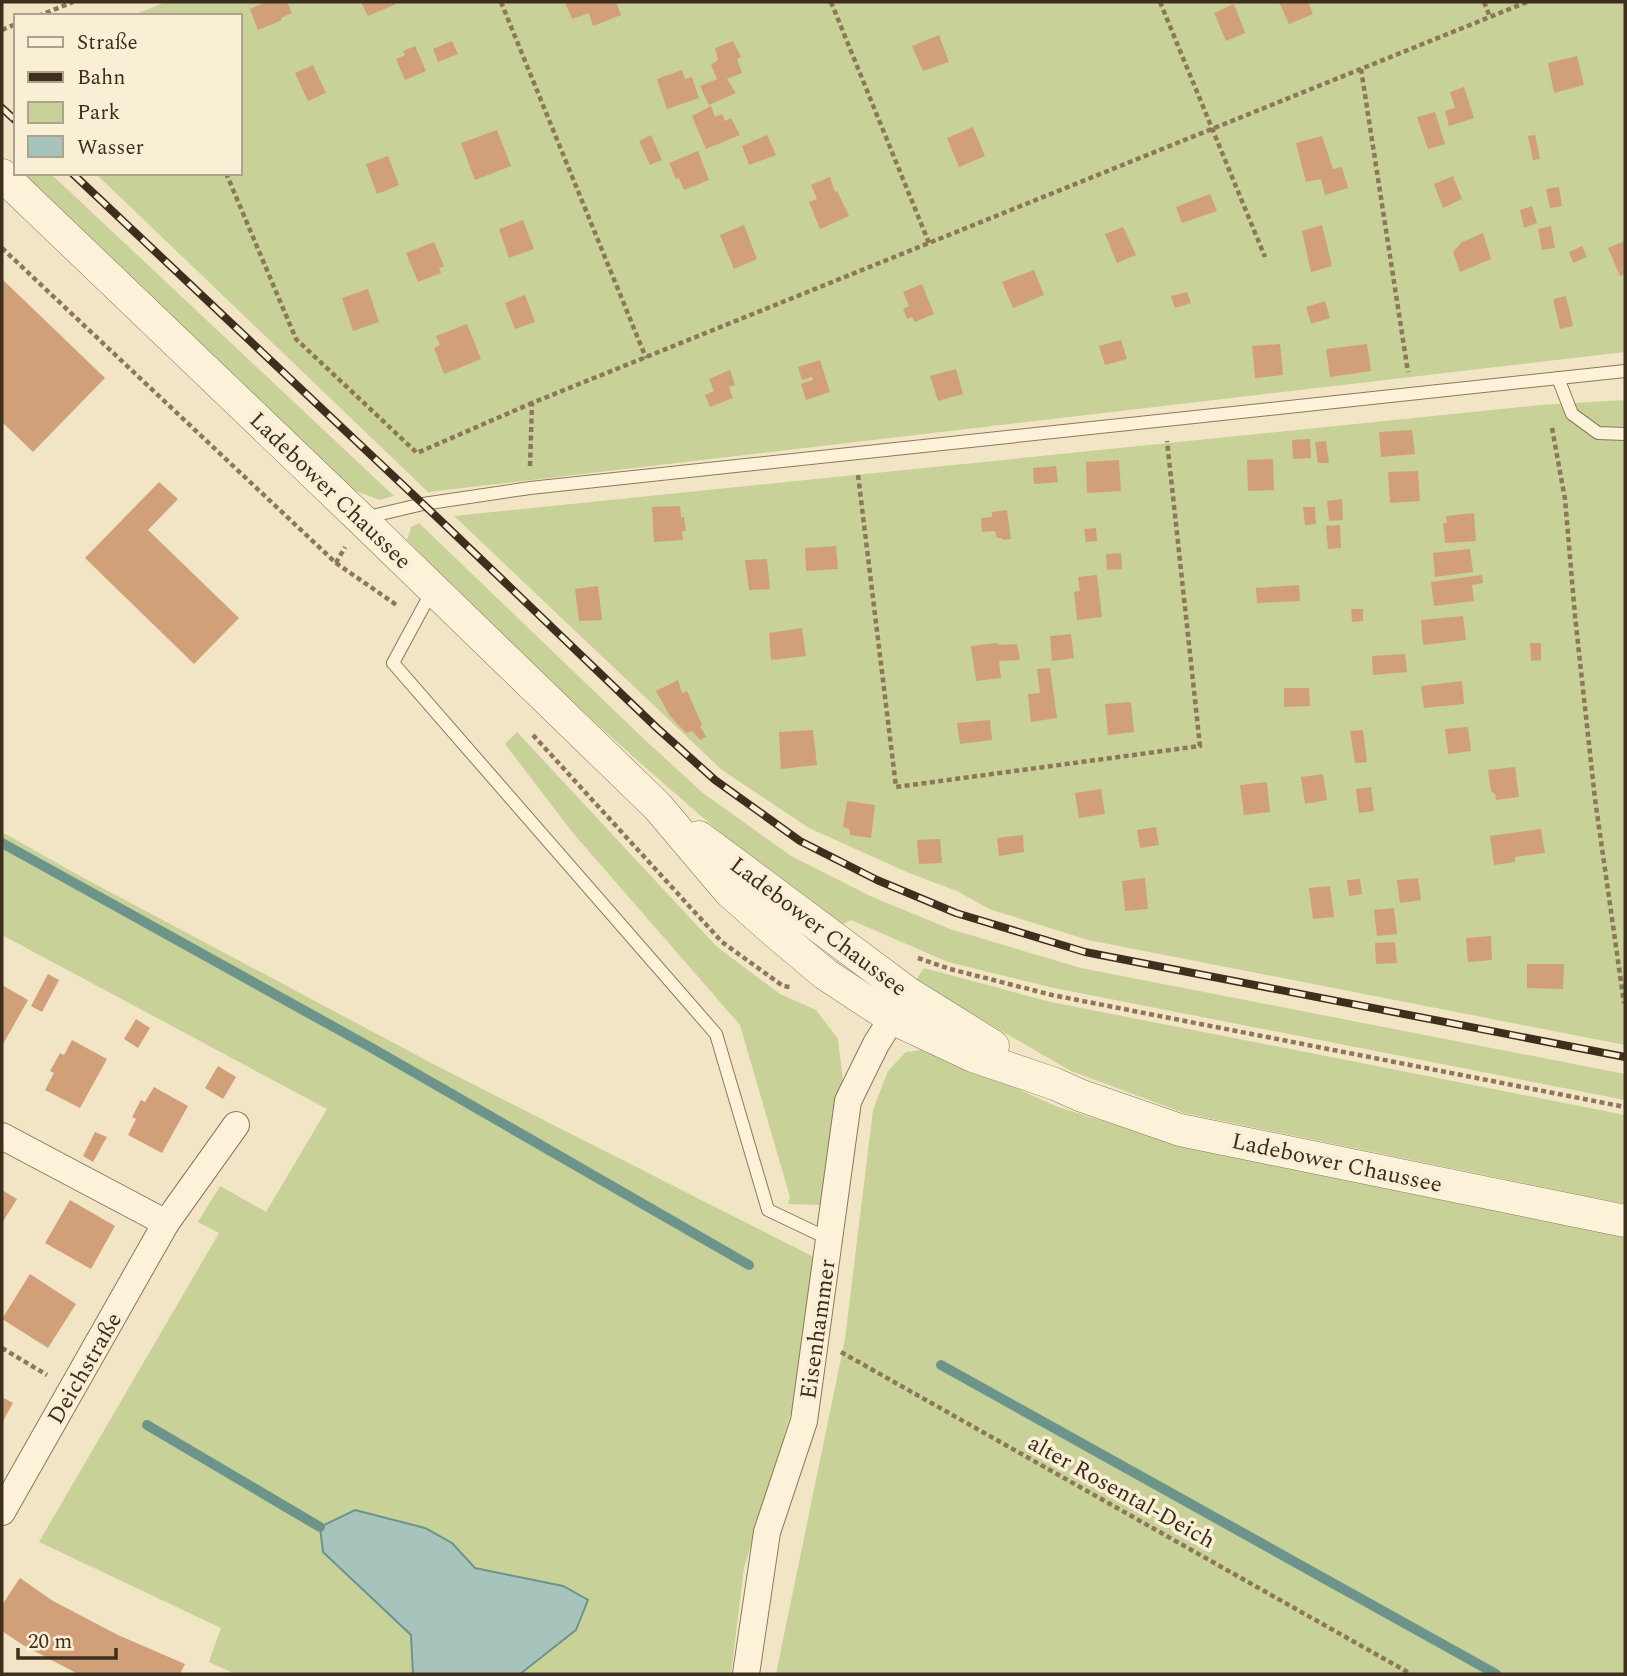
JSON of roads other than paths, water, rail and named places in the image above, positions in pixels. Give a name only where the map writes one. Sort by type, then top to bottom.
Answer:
[{"type":"street","name":"Ladebower Chaussee","points":[[2,175],[658,807],[843,946],[900,1005],[1055,1084],[1180,1130],[1625,1221]]},
{"type":"street","name":"Eisenhammer","points":[[746,1674],[766,1532],[804,1421],[848,1101],[876,1044],[900,1005]]},
{"type":"street","name":"Deichstraße","points":[[2,1512],[166,1223],[236,1125]]},
{"type":"street","points":[[2,1136],[166,1223]]},
{"type":"lane","points":[[361,519],[423,505],[530,488],[1625,371]]},
{"type":"lane","points":[[1558,379],[1572,414],[1598,433],[1625,434]]},
{"type":"lane","points":[[434,589],[393,663],[716,1034],[768,1210],[829,1239]]},
{"type":"water","points":[[355,1510],[425,1528],[452,1543],[475,1568],[563,1586],[588,1600],[576,1630],[520,1674],[413,1674],[411,1635],[323,1552],[320,1527]]},
{"type":"waterway","points":[[2,843],[370,1047],[749,1265]]},
{"type":"waterway","points":[[941,1365],[1496,1674]]},
{"type":"waterway","points":[[147,1425],[320,1527]]},
{"type":"railway","points":[[2,108],[14,119]]},
{"type":"railway","points":[[74,175],[657,728],[715,780],[800,841],[877,880],[956,913],[1085,952],[1625,1057]]}]
